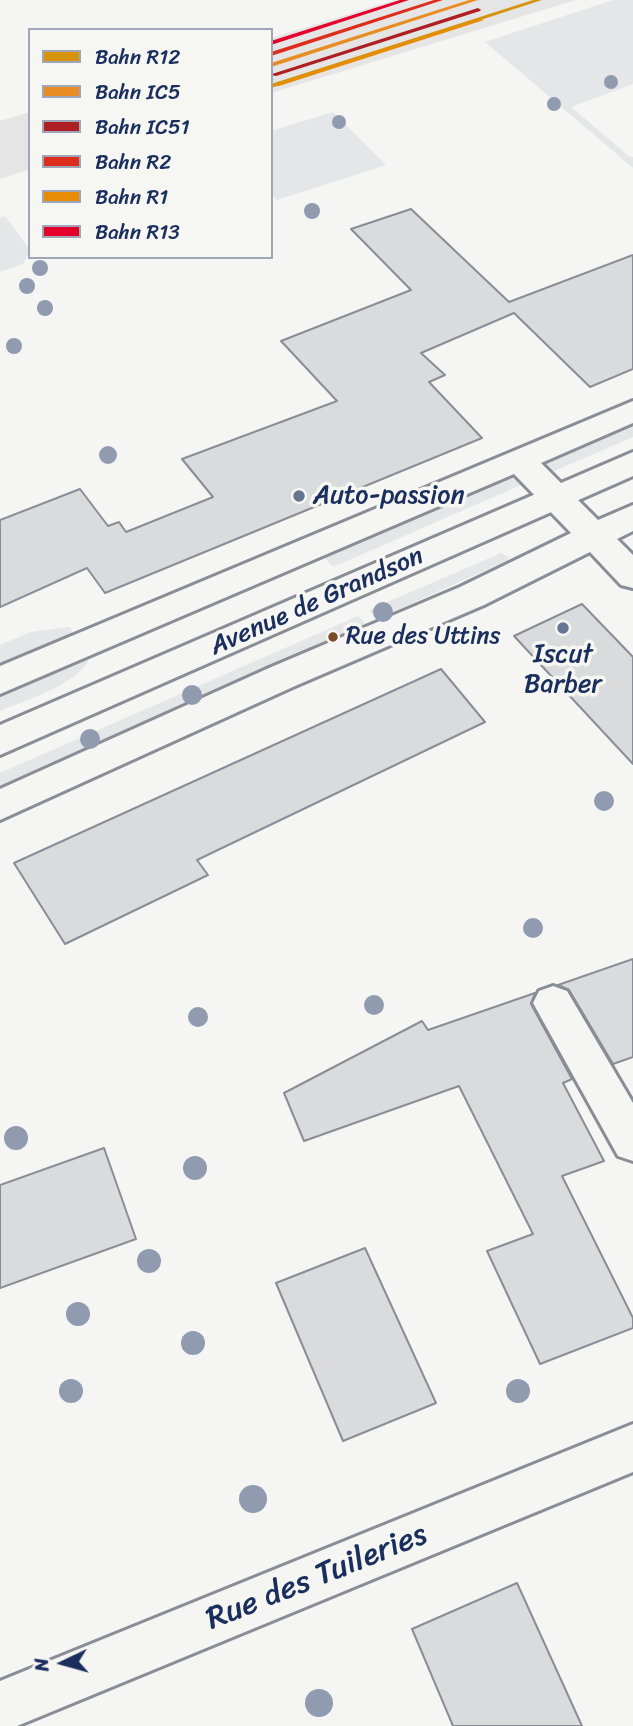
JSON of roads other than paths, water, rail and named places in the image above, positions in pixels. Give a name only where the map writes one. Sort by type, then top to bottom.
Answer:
[{"type":"street","points":[[0,681],[633,411]]},
{"type":"street","points":[[519,460],[633,576]]},
{"type":"street","name":"Avenue de Grandson","points":[[0,741],[633,463]]},
{"type":"street","points":[[0,806],[282,677],[472,596],[633,517]]},
{"type":"street","points":[[553,1003],[633,1142]]},
{"type":"street","name":"Rue des Tuileries","points":[[0,1707],[633,1448]]},
{"type":"rail line","name":"R13","points":[[273,42],[406,0]]},
{"type":"rail line","name":"R2","points":[[273,53],[440,0]]},
{"type":"rail line","name":"IC5","points":[[273,64],[475,0]]},
{"type":"rail line","name":"R12","points":[[273,85],[539,0]]},
{"type":"rail line","name":"IC51","points":[[274,75],[478,10]]},
{"type":"rail line","name":"R1","points":[[277,85],[481,20]]},
{"type":"place","name":"Auto-passion","points":[[299,496]]},
{"type":"place","name":"Iscut Barber","points":[[563,628]]},
{"type":"place","name":"Rue des Uttins","points":[[333,637]]}]
